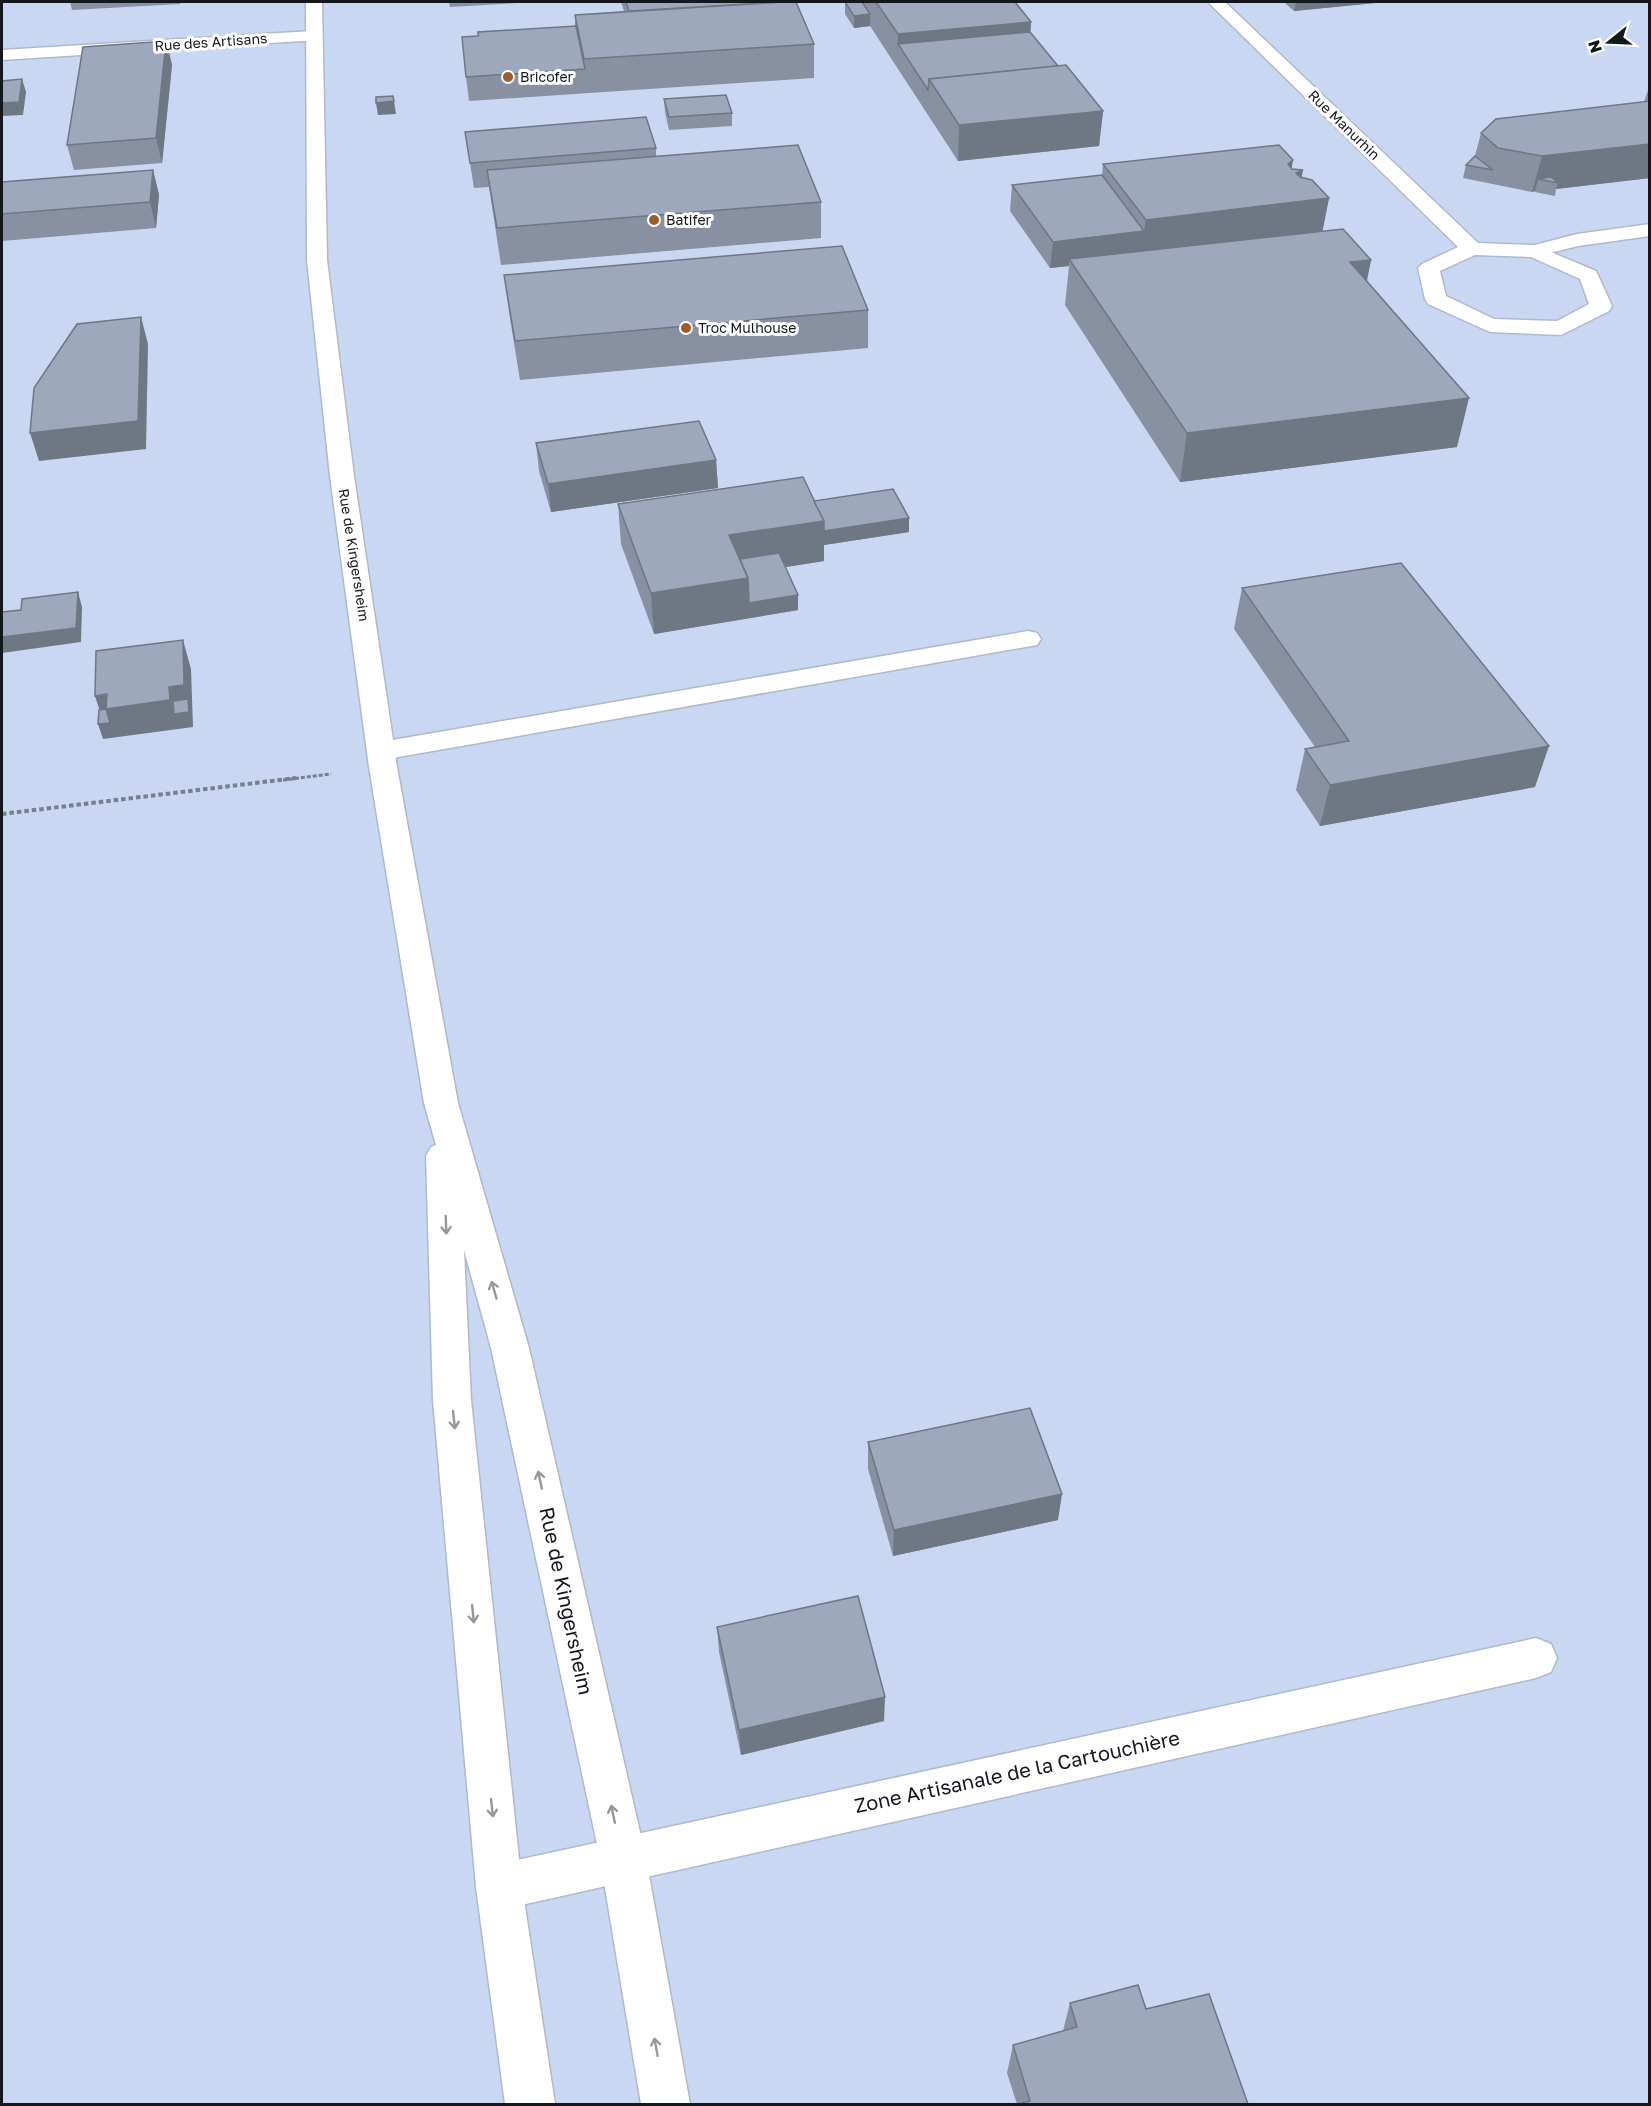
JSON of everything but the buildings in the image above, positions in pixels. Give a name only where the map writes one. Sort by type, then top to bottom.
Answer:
[{"type":"main road","name":"Rue de Kingersheim","points":[[314,2],[317,260],[342,477],[382,759],[441,1103],[510,1348],[623,1858],[666,2104]]},
{"type":"main road","name":"Rue Manurhin","points":[[1216,2],[1472,249]]},
{"type":"main road","name":"Rue des Artisans","points":[[2,55],[313,36]]},
{"type":"main road","points":[[1534,251],[1589,275],[1601,306],[1560,328],[1490,325],[1436,299],[1429,268],[1472,249],[1534,251],[1577,240],[1623,233],[1645,239]]},
{"type":"main road","points":[[382,759],[1028,639]]},
{"type":"main road","name":"Rue de Kingersheim","points":[[441,1103],[452,1400],[500,1887],[530,2104]]},
{"type":"main road","name":"Zone Artisanale de la Cartouchière","points":[[500,1887],[1536,1658]]},
{"type":"path","points":[[2,814],[382,759]]},
{"type":"shaded area","points":[[2,2],[1649,2],[1649,2104],[2,2104]]},
{"type":"place","name":"Bricofer","points":[[508,77]]},
{"type":"place","name":"Batifer","points":[[654,220]]},
{"type":"place","name":"Troc Mulhouse","points":[[686,328]]}]
